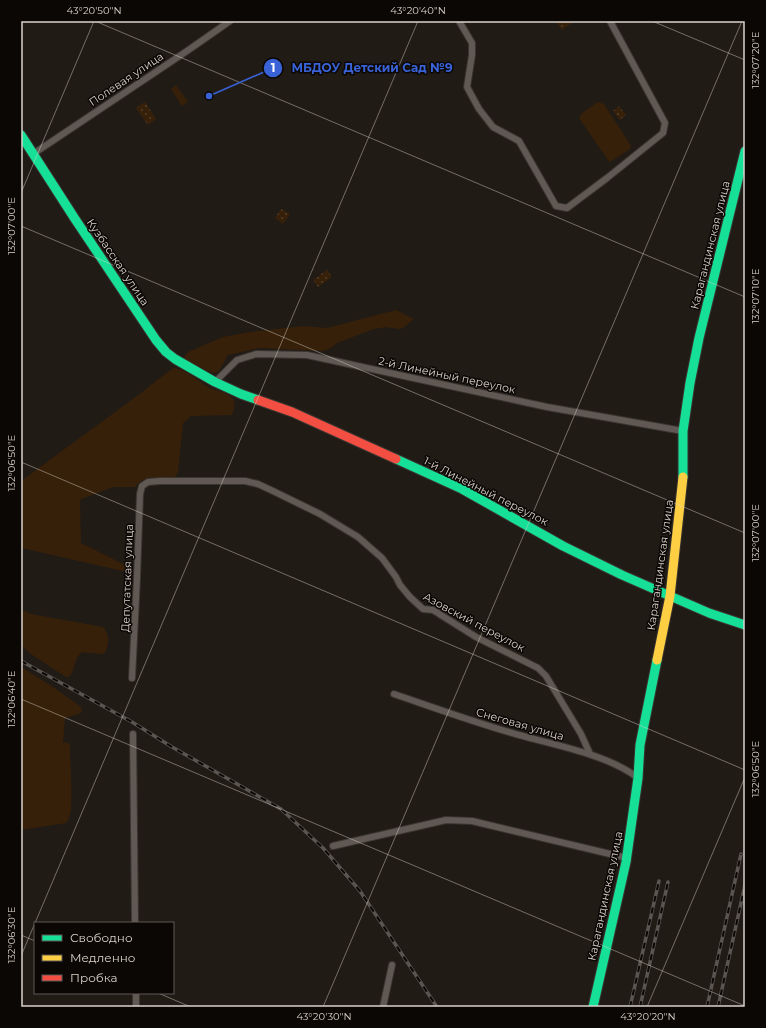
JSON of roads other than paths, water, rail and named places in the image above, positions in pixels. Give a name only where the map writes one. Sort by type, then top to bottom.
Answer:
[{"type":"street","name":"Полевая улица","points":[[33,154],[230,21]]},
{"type":"street","points":[[458,21],[472,43],[472,55],[467,87],[493,127],[519,141],[556,206],[566,208],[663,133],[665,123],[610,21]]},
{"type":"street","name":"Кузбасская улица","points":[[21,135],[156,340],[166,352],[175,359],[215,382]]},
{"type":"street","name":"Карагандинская улица","points":[[593,1007],[627,858],[638,778],[640,745],[670,596],[684,471],[683,431],[690,383],[699,338],[745,151]]},
{"type":"street","name":"2-й Линейный переулок","points":[[215,382],[237,360],[256,354],[307,355],[547,407],[683,431]]},
{"type":"street","name":"1-й Линейный переулок","points":[[215,382],[241,394],[292,412],[448,483],[514,517],[563,546],[622,575],[709,613],[745,625]]},
{"type":"street","name":"Азовский переулок","points":[[148,482],[245,481],[258,484],[326,517],[358,537],[382,558],[400,585],[423,609],[433,610],[476,637],[538,668],[546,676],[581,734],[590,754]]},
{"type":"street","name":"Депутатская улица","points":[[132,678],[138,578],[140,494],[142,486],[148,482]]},
{"type":"street","name":"Снеговая улица","points":[[394,694],[467,719],[590,754],[629,770],[638,778]]},
{"type":"street","points":[[133,734],[135,922]]},
{"type":"street","points":[[333,846],[446,820],[472,821],[627,858]]},
{"type":"street","points":[[383,1007],[392,965]]},
{"type":"street","points":[[136,994],[136,1007]]},
{"type":"railway","points":[[21,661],[132,722],[172,747],[281,809],[323,848],[360,891],[437,1007]]},
{"type":"railway","points":[[707,1007],[741,854]]},
{"type":"railway","points":[[630,1007],[659,881]]},
{"type":"railway","points":[[640,1007],[668,882]]},
{"type":"railway","points":[[718,1007],[745,885]]},
{"type":"place","name":"МБДОУ Детский Сад №9","points":[[209,96]]}]
